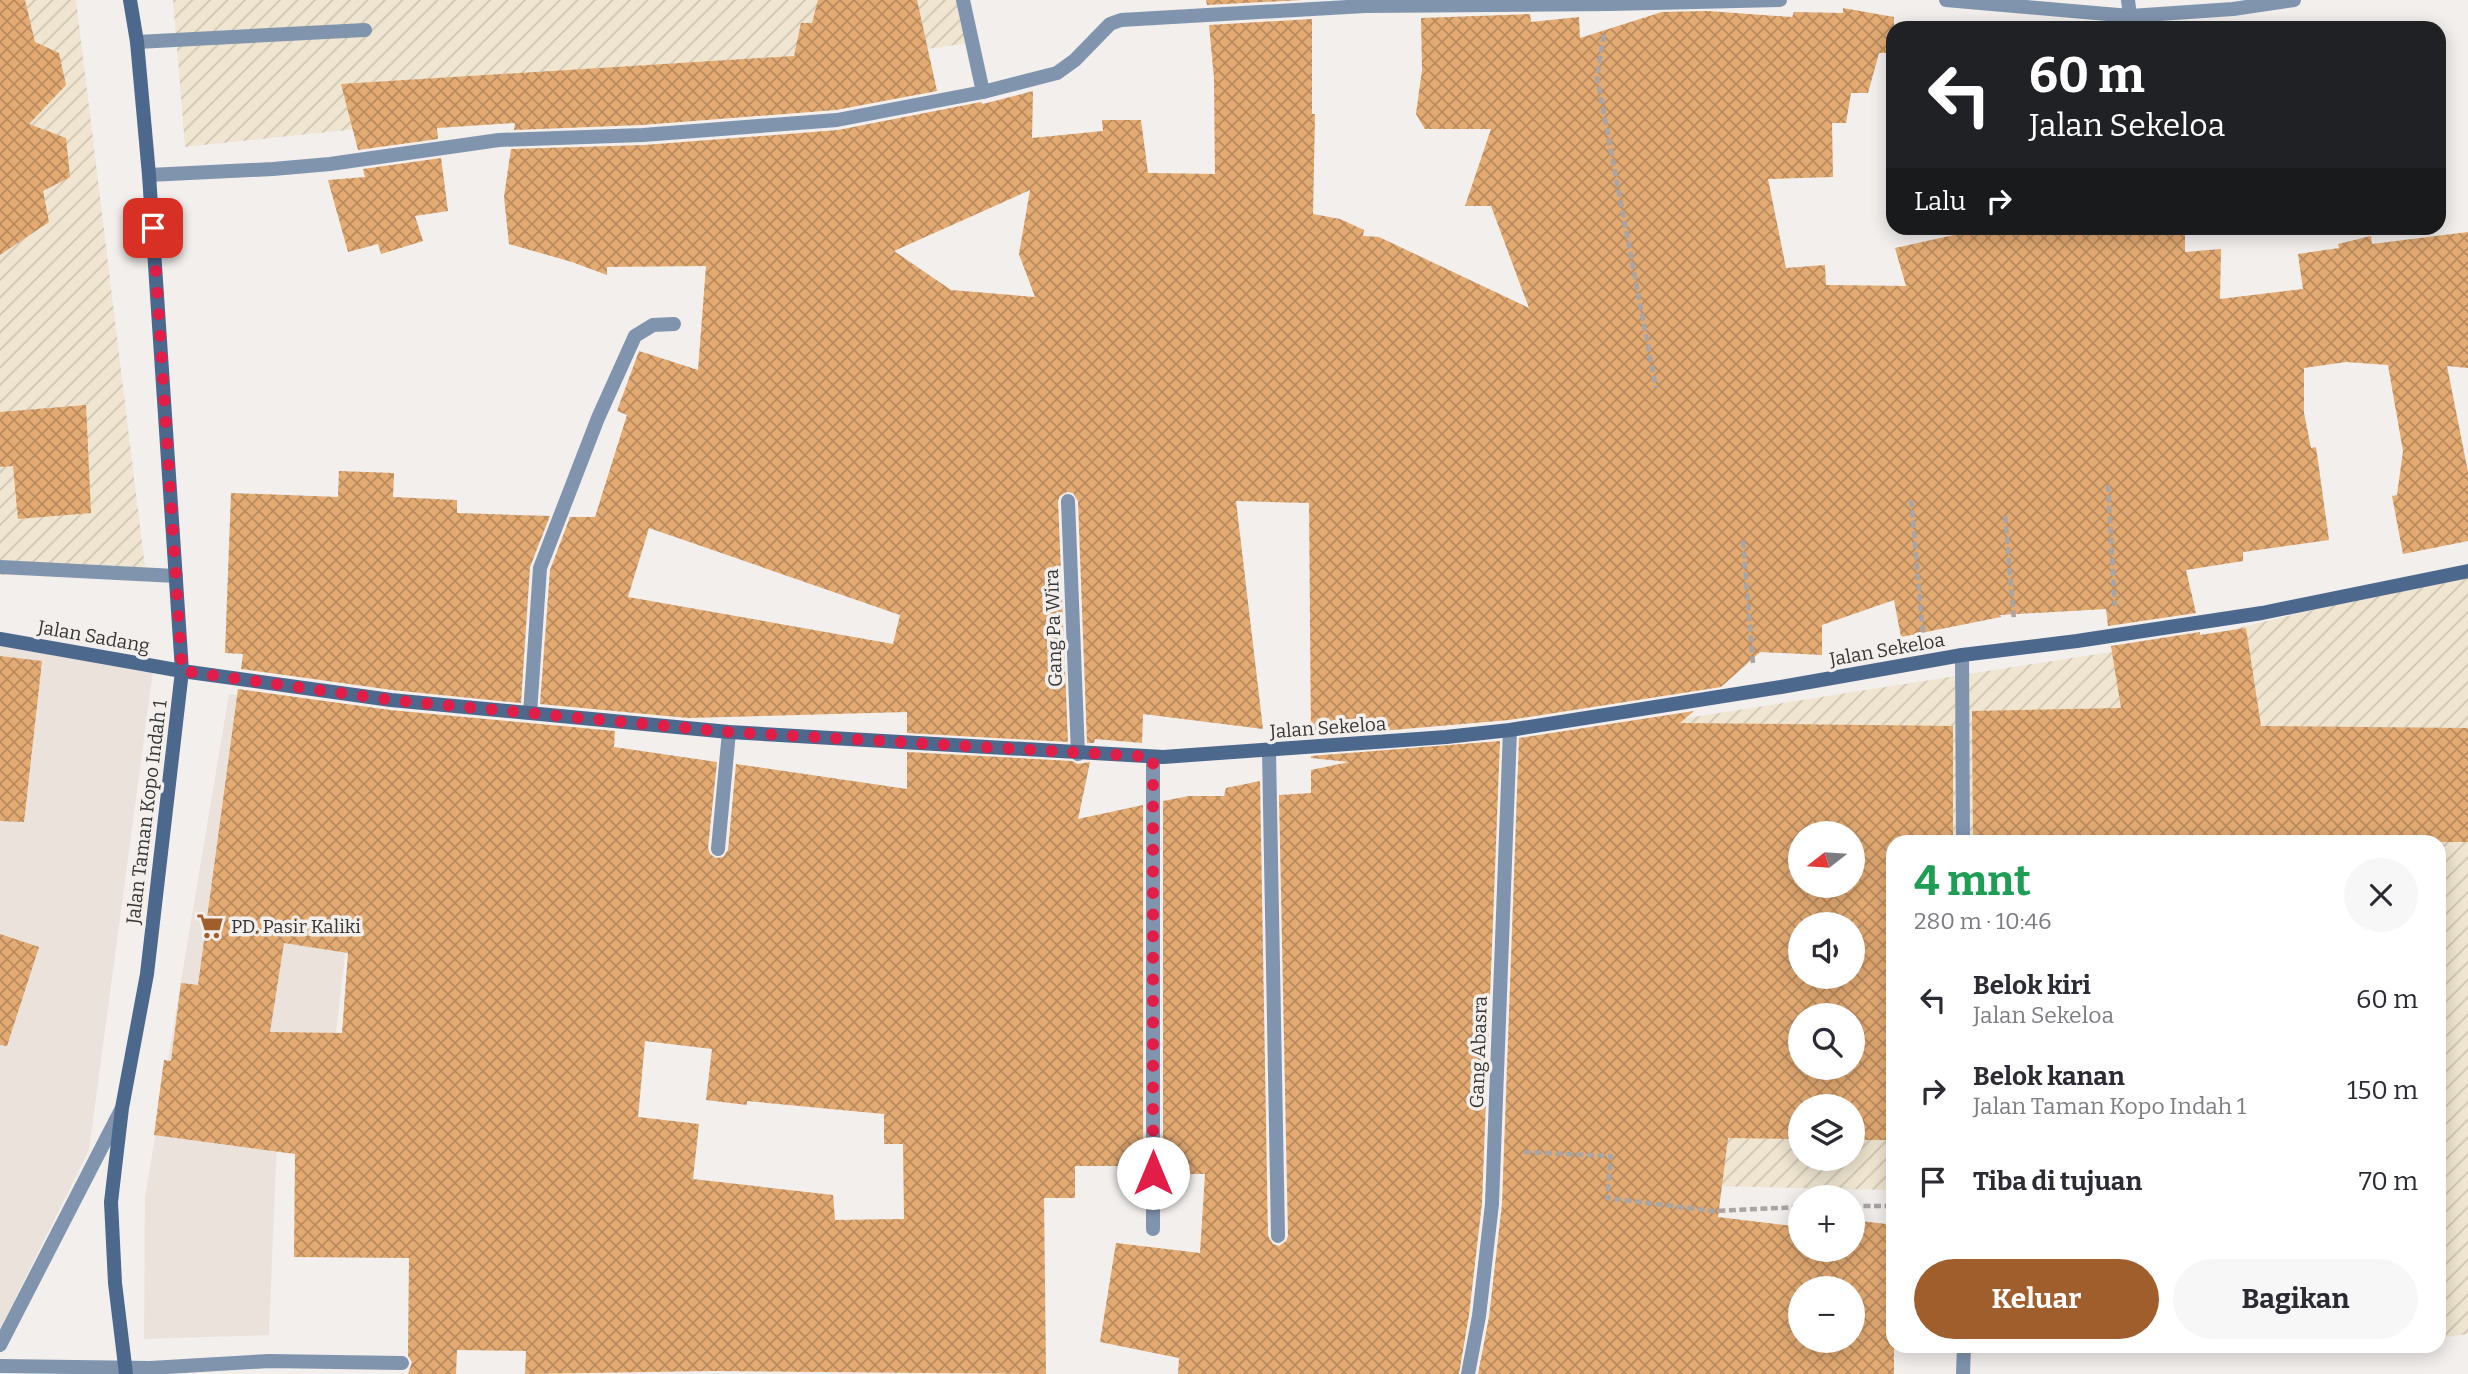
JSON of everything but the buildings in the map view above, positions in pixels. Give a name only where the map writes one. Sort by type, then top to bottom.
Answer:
[{"type":"street","name":"Jalan Taman Kopo Indah 1","points":[[126,1371],[114,1283],[111,1202],[122,1108],[146,974],[182,671],[149,175],[137,42],[130,0]]},
{"type":"street","points":[[963,0],[983,92]]},
{"type":"street","points":[[149,175],[330,164],[499,140],[643,135],[836,120],[983,92],[1057,73],[1075,60],[1111,24],[1121,20],[1365,6],[1780,0]]},
{"type":"street","points":[[1946,0],[2130,16],[2233,9],[2294,0]]},
{"type":"street","points":[[2128,0],[2130,16]]},
{"type":"street","points":[[137,42],[365,30]]},
{"type":"street","points":[[530,713],[540,568],[598,418],[635,336],[653,325],[674,324]]},
{"type":"street","name":"Gang Pa Wira","points":[[1068,501],[1078,754]]},
{"type":"street","points":[[0,568],[176,576]]},
{"type":"street","name":"Jalan Sekeloa","points":[[182,671],[391,700],[729,732],[1153,757],[1269,751],[1510,730],[1962,655],[2262,613],[2468,571]]},
{"type":"street","name":"Jalan Sadang","points":[[0,639],[182,671]]},
{"type":"street","points":[[1962,655],[1963,835]]},
{"type":"street","name":"Gang Abasra","points":[[1468,1374],[1479,1315],[1492,1204],[1510,730]]},
{"type":"street","points":[[718,849],[729,732]]},
{"type":"street","points":[[1269,751],[1278,1236]]},
{"type":"street","points":[[1153,757],[1153,1229]]},
{"type":"street","points":[[0,1345],[122,1108]]},
{"type":"street","points":[[1963,1374],[1964,1353]]},
{"type":"street","points":[[0,1366],[126,1371],[269,1361],[355,1368],[402,1363]]},
{"type":"path","points":[[1609,4],[1597,77],[1656,388]]},
{"type":"path","points":[[2108,485],[2117,635]]},
{"type":"path","points":[[1911,500],[1926,662]]},
{"type":"path","points":[[2005,516],[2017,649]]},
{"type":"path","points":[[1743,541],[1755,691]]},
{"type":"path","points":[[1494,1150],[1611,1156],[1607,1198],[1713,1211],[1788,1208]]},
{"type":"path","points":[[1865,1206],[1886,1206]]},
{"type":"shaded area","points":[[0,0],[76,0],[146,576],[0,575]]},
{"type":"shaded area","points":[[173,0],[970,0],[977,42],[356,129],[185,147]]},
{"type":"shaded area","points":[[2468,573],[2468,1334],[2446,1337],[2446,835],[1886,835],[1886,1190],[1865,1189],[1865,1185],[1788,1185],[1788,1188],[1659,1185],[1648,724],[2187,640]]},
{"type":"shaded area","points":[[0,639],[153,671],[89,1150],[0,1329]]},
{"type":"shaded area","points":[[229,694],[373,715],[335,1041],[280,1065],[269,1335],[144,1339],[145,1197]]},
{"type":"place","name":"PD. Pasir Kaliki","points":[[210,926]]},
{"type":"route","points":[[153,228],[182,671],[391,700],[729,732],[1153,757],[1153,1173]]}]
